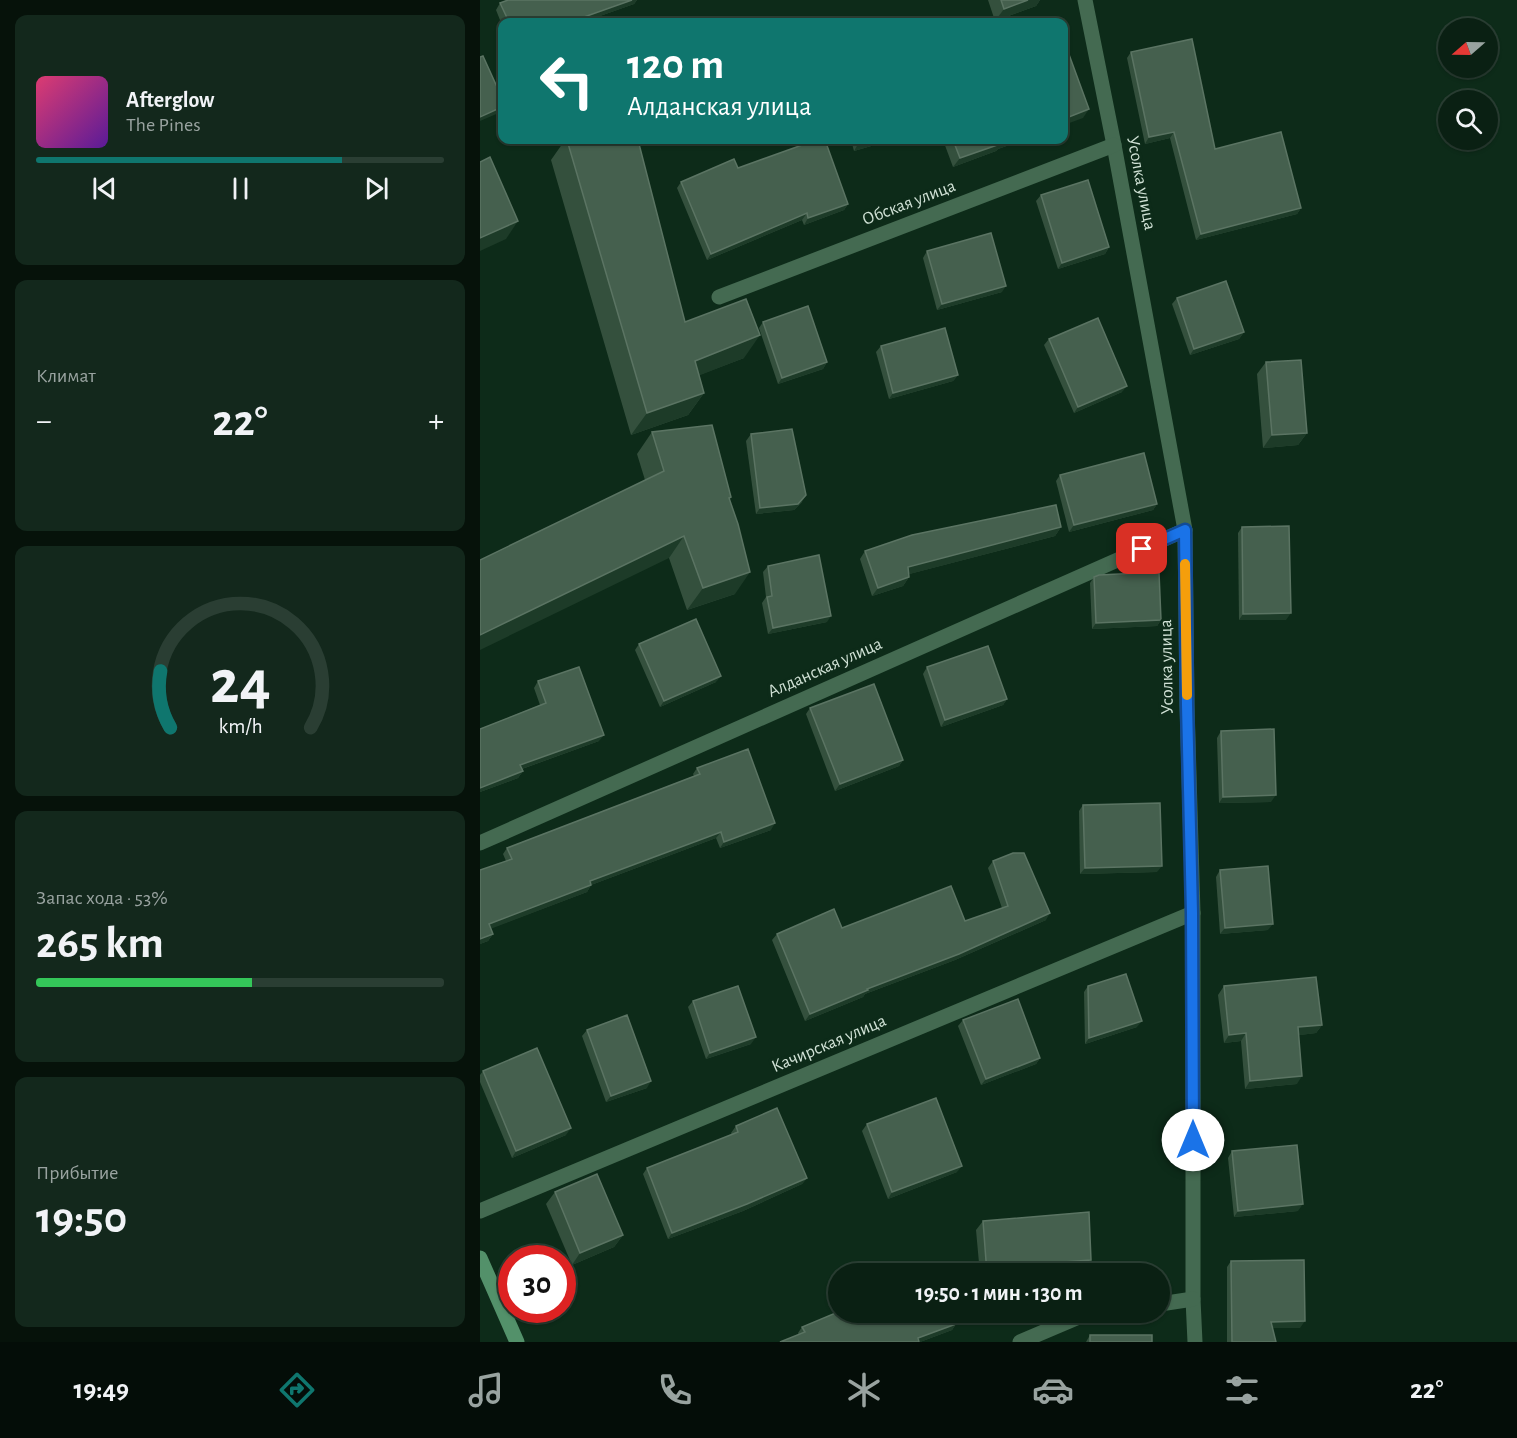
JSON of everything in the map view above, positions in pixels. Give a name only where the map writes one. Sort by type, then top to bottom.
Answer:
[{"type":"main road","points":[[480,1258],[518,1342]]},
{"type":"street","name":"Усолка улица","points":[[1085,0],[1185,530],[1192,913],[1195,1342]]},
{"type":"street","name":"Обская улица","points":[[719,297],[1114,145]]},
{"type":"street","name":"Алданская улица","points":[[480,843],[1185,530]]},
{"type":"street","name":"Качирская улица","points":[[480,1211],[1192,913]]},
{"type":"street","points":[[1170,1302],[1193,1299]]},
{"type":"street","points":[[1020,1342],[1066,1323]]},
{"type":"building","points":[[508,0],[632,0],[581,18],[507,18],[500,3]]},
{"type":"building","points":[[1001,0],[1028,0],[1004,9]]},
{"type":"building","points":[[1192,39],[1215,149],[1281,132],[1301,208],[1201,234],[1174,132],[1149,137],[1131,52]]},
{"type":"building","points":[[1068,52],[1089,109],[1068,117]]},
{"type":"building","points":[[483,56],[498,89],[498,109],[480,117],[480,57]]},
{"type":"building","points":[[568,144],[639,144],[685,322],[746,299],[760,335],[695,361],[704,393],[647,413]]},
{"type":"building","points":[[805,144],[826,144],[848,204],[808,218],[807,213],[711,254],[681,182],[734,159],[738,168]]},
{"type":"building","points":[[955,144],[1000,144],[960,158]]},
{"type":"building","points":[[490,157],[518,221],[480,238],[480,162]]},
{"type":"building","points":[[1088,180],[1109,247],[1062,263],[1041,195]]},
{"type":"building","points":[[991,233],[1006,286],[942,304],[927,251]]},
{"type":"building","points":[[1226,281],[1244,332],[1194,349],[1177,298]]},
{"type":"building","points":[[808,306],[827,362],[782,378],[763,322]]},
{"type":"building","points":[[1098,318],[1127,386],[1078,407],[1049,339]]},
{"type":"building","points":[[945,328],[958,375],[893,393],[881,346]]},
{"type":"building","points":[[1301,360],[1307,433],[1272,435],[1266,362]]},
{"type":"building","points":[[712,425],[731,497],[729,498],[750,572],[703,588],[684,536],[480,635],[480,560],[664,471],[652,432]]},
{"type":"building","points":[[792,429],[806,495],[798,504],[760,508],[751,434]]},
{"type":"building","points":[[1144,453],[1157,504],[1074,525],[1060,475]]},
{"type":"building","points":[[1056,505],[1061,527],[908,567],[909,577],[878,588],[865,551],[912,535]]},
{"type":"building","points":[[1289,526],[1291,613],[1243,614],[1242,527]]},
{"type":"building","points":[[819,555],[831,616],[773,628],[767,597],[772,596],[768,566]]},
{"type":"building","points":[[1159,572],[1161,620],[1096,623],[1094,577]]},
{"type":"building","points":[[696,619],[721,676],[664,701],[639,644]]},
{"type":"building","points":[[988,646],[1007,699],[945,720],[927,667]]},
{"type":"building","points":[[579,667],[604,735],[520,765],[523,771],[480,788],[480,729],[546,703],[538,681]]},
{"type":"building","points":[[874,684],[903,760],[840,784],[810,708]]},
{"type":"building","points":[[1274,729],[1276,795],[1223,797],[1221,731]]},
{"type":"building","points":[[748,749],[775,823],[724,842],[721,832],[590,881],[591,885],[489,924],[493,934],[480,939],[480,870],[512,859],[507,848],[700,774],[697,768]]},
{"type":"building","points":[[1160,803],[1162,866],[1085,868],[1083,805]]},
{"type":"building","points":[[1013,853],[1024,853],[1050,913],[959,954],[867,989],[810,1014],[777,934],[834,909],[842,928],[951,886],[965,921],[1008,906],[993,861]]},
{"type":"building","points":[[1268,866],[1273,924],[1225,928],[1220,870]]},
{"type":"building","points":[[1126,974],[1142,1021],[1089,1038],[1088,986]]},
{"type":"building","points":[[1316,977],[1322,1025],[1298,1027],[1302,1076],[1250,1081],[1246,1033],[1229,1035],[1224,986]]},
{"type":"building","points":[[738,986],[756,1037],[710,1053],[693,1001]]},
{"type":"building","points":[[1018,999],[1040,1058],[986,1079],[963,1020]]},
{"type":"building","points":[[627,1015],[651,1081],[611,1096],[587,1030]]},
{"type":"building","points":[[537,1048],[571,1128],[516,1151],[483,1071]]},
{"type":"building","points":[[936,1098],[962,1166],[892,1192],[867,1124]]},
{"type":"building","points":[[777,1108],[807,1178],[672,1233],[647,1168],[738,1132],[736,1126]]},
{"type":"building","points":[[1297,1145],[1303,1204],[1238,1211],[1232,1151]]},
{"type":"building","points":[[597,1174],[623,1235],[580,1253],[555,1192]]},
{"type":"building","points":[[1089,1212],[1091,1260],[1064,1263],[986,1263],[983,1221]]},
{"type":"building","points":[[1304,1260],[1305,1321],[1271,1322],[1276,1342],[1232,1342],[1231,1261]]},
{"type":"building","points":[[828,1316],[828,1323],[956,1324],[918,1338],[919,1342],[780,1342],[805,1332],[802,1327]]},
{"type":"building","points":[[1090,1335],[1152,1335],[1152,1342],[1090,1342]]},
{"type":"slow traffic","points":[[1185,564],[1187,695]]},
{"type":"route","points":[[1142,549],[1185,530],[1192,913],[1193,1140]]}]
